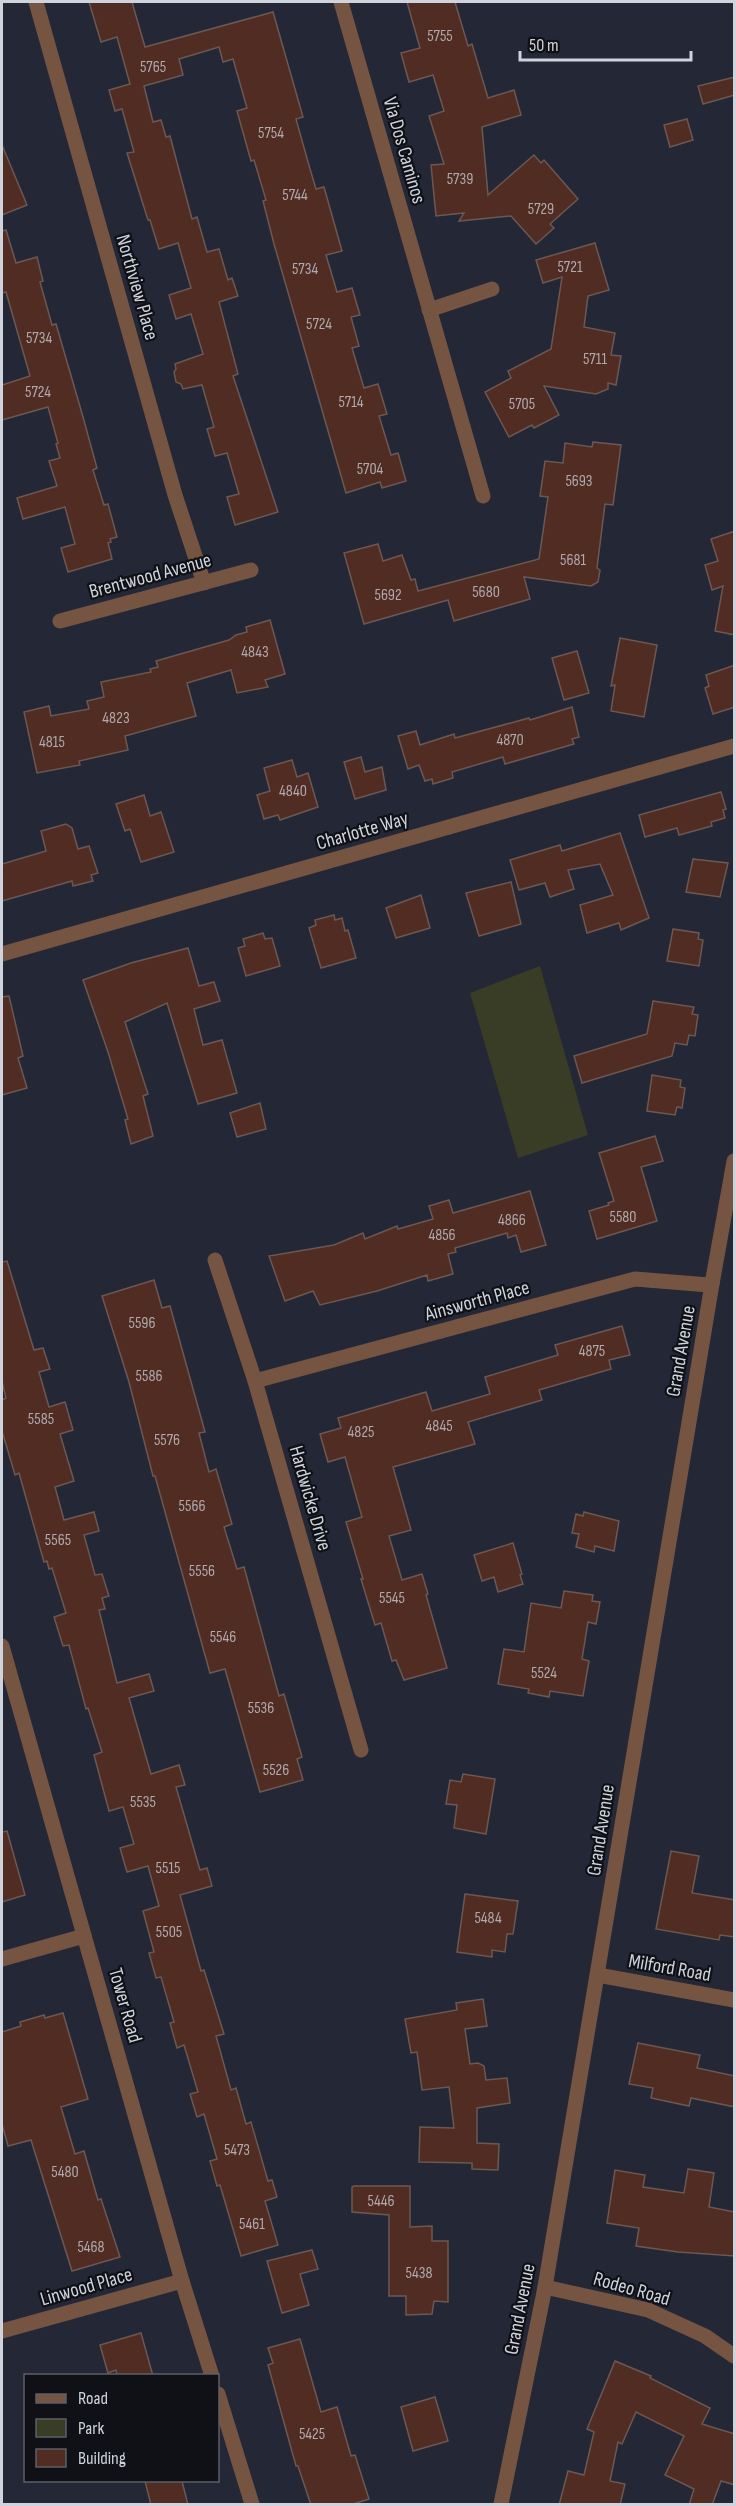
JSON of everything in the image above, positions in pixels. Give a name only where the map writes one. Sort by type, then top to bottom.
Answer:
[{"type":"street","name":"Northview Place","points":[[36,2],[175,495],[204,583]]},
{"type":"street","name":"Via Dos Caminos","points":[[341,2],[483,496]]},
{"type":"street","points":[[429,310],[492,288]]},
{"type":"street","name":"Brentwood Avenue","points":[[60,621],[251,570]]},
{"type":"street","name":"Charlotte Way","points":[[2,954],[735,746]]},
{"type":"street","name":"Grand Avenue","points":[[501,2505],[544,2287],[712,1284],[735,1161]]},
{"type":"street","name":"Hardwicke Drive","points":[[215,1260],[255,1381],[361,1750]]},
{"type":"street","name":"Ainsworth Place","points":[[255,1381],[635,1279],[712,1284]]},
{"type":"street","name":"Tower Road","points":[[2,1646],[182,2281],[211,2374]]},
{"type":"street","points":[[2,1959],[84,1936]]},
{"type":"street","name":"Milford Road","points":[[598,1975],[735,2000]]},
{"type":"street","name":"Linwood Place","points":[[2,2331],[182,2281]]},
{"type":"street","name":"Rodeo Road","points":[[544,2287],[648,2310],[705,2336],[735,2356]]},
{"type":"street","points":[[219,2397],[252,2505]]},
{"type":"green space","points":[[540,966],[588,1135],[518,1158],[470,993]]},
{"type":"building","points":[[89,2],[132,2],[145,47],[273,12],[303,117],[296,119],[308,162],[316,189],[324,187],[342,251],[326,255],[337,292],[352,288],[360,315],[351,317],[359,346],[352,348],[364,388],[378,384],[387,414],[379,416],[391,455],[398,453],[406,481],[382,488],[380,482],[346,493],[274,244],[263,201],[266,200],[254,160],[251,161],[237,111],[247,108],[233,59],[223,62],[219,47],[179,59],[183,75],[144,86],[153,122],[161,120],[166,137],[170,136],[192,219],[197,217],[207,252],[219,249],[228,280],[232,278],[238,296],[219,302],[238,374],[233,376],[278,512],[235,525],[227,497],[239,494],[227,453],[215,456],[207,429],[214,427],[202,385],[183,389],[181,384],[176,382],[174,372],[175,364],[203,354],[191,314],[176,319],[169,295],[191,288],[178,243],[159,249],[150,220],[148,220],[127,153],[134,152],[122,109],[115,111],[109,90],[130,84],[117,37],[101,42]]},
{"type":"building","points":[[407,2],[455,2],[468,46],[472,44],[488,98],[514,90],[521,115],[482,127],[488,195],[534,155],[541,163],[544,160],[578,199],[550,224],[554,228],[536,244],[511,216],[459,221],[464,213],[436,216],[431,165],[444,164],[429,116],[444,111],[433,75],[409,82],[401,53],[420,48]]},
{"type":"building","points":[[735,77],[735,95],[703,104],[698,86]]},
{"type":"building","points":[[687,119],[693,140],[670,147],[664,125]]},
{"type":"building","points":[[2,145],[27,205],[2,215]]},
{"type":"building","points":[[6,230],[16,263],[37,257],[43,281],[40,282],[52,325],[56,324],[97,468],[93,470],[104,505],[108,504],[117,537],[110,539],[111,542],[108,543],[112,559],[68,572],[61,548],[75,544],[65,507],[23,519],[17,498],[57,486],[49,461],[60,458],[48,407],[2,420],[2,385],[30,376],[6,292],[2,293],[2,231]]},
{"type":"building","points":[[595,243],[609,290],[588,296],[584,327],[615,333],[611,355],[621,356],[616,385],[608,383],[608,389],[596,394],[544,386],[559,415],[534,428],[532,425],[509,437],[485,392],[511,378],[508,371],[551,349],[562,277],[543,283],[536,260]]},
{"type":"building","points":[[593,442],[621,445],[613,505],[605,504],[597,568],[600,570],[598,582],[591,586],[524,577],[530,599],[454,621],[448,600],[364,624],[344,553],[378,544],[383,561],[402,555],[411,580],[415,579],[418,591],[539,559],[548,497],[540,496],[545,461],[563,463],[565,443],[592,447]]},
{"type":"building","points":[[735,531],[735,635],[715,631],[723,586],[712,590],[705,565],[718,561],[711,539]]},
{"type":"building","points":[[270,620],[285,674],[265,680],[268,687],[237,693],[231,670],[187,683],[196,716],[125,736],[128,750],[79,761],[80,765],[37,773],[24,712],[49,706],[51,716],[89,709],[87,701],[104,697],[101,682],[151,672],[150,669],[158,667],[156,661],[229,640],[247,632],[246,627]]},
{"type":"building","points":[[620,638],[657,645],[644,717],[611,711],[615,685],[611,686]]},
{"type":"building","points":[[577,651],[589,693],[564,700],[552,658]]},
{"type":"building","points":[[735,665],[735,707],[713,714],[705,688],[709,686],[706,675]]},
{"type":"building","points":[[572,707],[579,737],[572,739],[574,744],[505,764],[503,757],[452,772],[453,778],[433,784],[432,779],[425,781],[419,765],[408,769],[398,736],[416,731],[420,745],[454,734],[455,738],[529,718],[530,720]]},
{"type":"building","points":[[361,757],[365,772],[382,767],[386,790],[355,799],[344,762]]},
{"type":"building","points":[[292,760],[297,777],[308,773],[318,807],[280,820],[278,815],[264,819],[257,795],[270,791],[264,768]]},
{"type":"building","points":[[721,792],[726,809],[723,810],[725,818],[711,822],[712,826],[679,835],[677,828],[645,837],[639,815]]},
{"type":"building","points":[[144,795],[150,816],[161,812],[174,852],[141,862],[130,829],[125,831],[116,804]]},
{"type":"building","points":[[66,824],[72,828],[78,849],[89,846],[98,873],[91,875],[93,881],[73,886],[72,881],[2,901],[2,864],[46,851],[41,831]]},
{"type":"building","points":[[620,833],[649,918],[621,930],[619,923],[587,933],[580,905],[613,895],[600,864],[568,870],[574,889],[550,897],[545,883],[519,890],[510,860],[560,845],[562,851]]},
{"type":"building","points":[[693,859],[728,863],[720,897],[686,892]]},
{"type":"building","points":[[511,882],[521,924],[479,936],[466,893]]},
{"type":"building","points":[[421,895],[430,928],[396,938],[386,908]]},
{"type":"building","points":[[334,915],[335,920],[342,918],[356,958],[321,968],[309,928],[316,925],[315,920]]},
{"type":"building","points":[[673,929],[699,933],[698,939],[703,940],[699,966],[667,961]]},
{"type":"building","points":[[263,933],[265,939],[272,938],[280,966],[246,976],[238,948],[245,946],[243,939]]},
{"type":"building","points":[[188,948],[199,986],[214,982],[220,1001],[194,1009],[203,1045],[222,1040],[237,1093],[198,1104],[167,1003],[125,1022],[148,1094],[143,1096],[153,1136],[131,1144],[125,1120],[128,1119],[83,980],[131,963]]},
{"type":"building","points":[[9,996],[23,1056],[18,1058],[27,1088],[2,1095],[2,997]]},
{"type":"building","points":[[653,1001],[694,1007],[692,1014],[698,1015],[695,1036],[689,1035],[687,1045],[675,1043],[672,1056],[582,1083],[574,1056],[647,1034]]},
{"type":"building","points":[[652,1075],[681,1080],[680,1087],[685,1088],[682,1108],[677,1107],[675,1115],[647,1111]]},
{"type":"building","points":[[260,1103],[266,1129],[237,1137],[230,1113]]},
{"type":"building","points":[[655,1136],[663,1161],[641,1167],[657,1221],[597,1239],[589,1211],[609,1205],[608,1203],[614,1201],[599,1153]]},
{"type":"building","points":[[530,1191],[546,1245],[521,1252],[516,1235],[508,1238],[507,1233],[455,1248],[456,1252],[448,1254],[453,1274],[428,1281],[427,1275],[377,1291],[320,1305],[313,1291],[285,1301],[269,1256],[334,1245],[363,1233],[365,1239],[397,1226],[398,1229],[433,1219],[429,1206],[449,1200],[453,1213]]},
{"type":"building","points":[[7,1261],[34,1350],[43,1348],[50,1369],[39,1372],[49,1407],[65,1402],[73,1430],[60,1434],[74,1481],[55,1487],[64,1520],[94,1512],[99,1531],[84,1535],[95,1575],[102,1574],[109,1596],[102,1598],[105,1609],[99,1610],[117,1683],[149,1674],[154,1691],[129,1698],[151,1774],[179,1765],[185,1785],[176,1787],[200,1870],[207,1868],[212,1886],[180,1895],[201,1971],[204,1970],[224,2034],[216,2036],[231,2090],[236,2088],[246,2124],[251,2122],[268,2181],[272,2180],[277,2197],[265,2201],[278,2245],[241,2256],[220,2185],[217,2186],[210,2161],[217,2159],[204,2114],[197,2117],[190,2094],[198,2092],[184,2045],[177,2048],[170,2023],[174,2022],[161,1977],[156,1978],[149,1953],[154,1952],[143,1911],[159,1906],[148,1866],[127,1872],[120,1848],[134,1844],[123,1807],[109,1811],[94,1755],[102,1752],[88,1708],[86,1709],[69,1645],[63,1646],[54,1617],[66,1613],[52,1568],[49,1569],[47,1561],[44,1562],[19,1473],[15,1475],[2,1431],[2,1400],[6,1398],[2,1381],[2,1262]]},
{"type":"building","points":[[154,1280],[162,1308],[170,1306],[205,1432],[199,1433],[209,1472],[216,1469],[232,1524],[224,1527],[237,1569],[244,1567],[279,1696],[284,1694],[302,1757],[297,1759],[303,1780],[260,1792],[225,1669],[210,1673],[155,1476],[153,1476],[129,1382],[102,1296]]},
{"type":"building","points":[[622,1326],[630,1355],[609,1360],[611,1369],[539,1390],[542,1400],[468,1422],[475,1444],[393,1467],[411,1530],[389,1536],[402,1580],[422,1574],[447,1668],[404,1680],[396,1660],[392,1661],[381,1623],[375,1625],[361,1579],[363,1579],[346,1522],[362,1517],[345,1457],[328,1462],[320,1434],[341,1428],[338,1418],[426,1392],[432,1411],[490,1394],[485,1377],[558,1355],[555,1345]]},
{"type":"building","points":[[584,1512],[619,1521],[614,1551],[595,1546],[594,1552],[576,1547],[579,1534],[572,1533],[576,1514],[583,1516]]},
{"type":"building","points":[[513,1543],[523,1584],[498,1592],[494,1577],[482,1581],[474,1555]]},
{"type":"building","points":[[564,1591],[593,1595],[592,1601],[600,1602],[596,1624],[588,1622],[582,1659],[589,1661],[583,1696],[550,1691],[549,1697],[528,1693],[529,1689],[498,1684],[504,1649],[524,1652],[531,1603],[561,1608]]},
{"type":"building","points":[[463,1774],[495,1779],[486,1834],[454,1828],[457,1805],[446,1804],[450,1780],[461,1782]]},
{"type":"building","points":[[7,1831],[25,1895],[2,1902],[2,1832]]},
{"type":"building","points":[[671,1851],[699,1856],[692,1893],[735,1900],[735,1937],[720,1935],[719,1940],[656,1929]]},
{"type":"building","points":[[465,1894],[518,1901],[513,1934],[507,1934],[505,1952],[492,1950],[492,1957],[457,1952]]},
{"type":"building","points":[[483,1999],[487,2026],[465,2029],[470,2064],[478,2063],[484,2066],[486,2080],[507,2078],[510,2103],[477,2108],[477,2143],[499,2144],[498,2170],[472,2169],[472,2163],[419,2162],[420,2127],[454,2128],[449,2087],[422,2090],[417,2052],[411,2053],[405,2019],[457,2010],[456,2003]]},
{"type":"building","points":[[63,2013],[88,2099],[61,2107],[75,2154],[84,2151],[98,2200],[101,2199],[120,2257],[72,2271],[31,2140],[8,2146],[2,2124],[2,2032],[21,2026],[20,2022],[44,2015],[45,2018]]},
{"type":"building","points":[[638,2043],[700,2055],[697,2068],[735,2076],[735,2107],[691,2098],[689,2106],[651,2098],[653,2088],[629,2084]]},
{"type":"building","points":[[688,2169],[714,2173],[709,2207],[735,2212],[735,2256],[636,2246],[639,2228],[607,2223],[615,2170],[645,2175],[643,2187],[684,2193]]},
{"type":"building","points":[[410,2186],[410,2227],[432,2226],[432,2241],[448,2241],[448,2302],[434,2301],[432,2314],[406,2315],[406,2296],[389,2296],[389,2215],[352,2212],[352,2187]]},
{"type":"building","points":[[312,2250],[318,2269],[300,2274],[309,2305],[282,2313],[267,2261]]},
{"type":"building","points":[[141,2333],[152,2374],[117,2374],[116,2370],[108,2373],[100,2345]]},
{"type":"building","points":[[300,2339],[321,2412],[337,2407],[351,2456],[355,2455],[369,2499],[350,2505],[311,2505],[298,2466],[296,2466],[268,2365],[273,2363],[268,2348]]},
{"type":"building","points":[[615,2361],[651,2376],[650,2378],[710,2408],[702,2424],[735,2434],[735,2485],[721,2481],[712,2505],[689,2505],[694,2489],[665,2475],[684,2436],[636,2412],[622,2444],[618,2442],[610,2481],[625,2484],[620,2505],[559,2505],[568,2471],[584,2475],[594,2432],[587,2429]]},
{"type":"building","points":[[435,2397],[448,2441],[413,2451],[401,2407]]},
{"type":"building","points":[[145,2482],[182,2482],[188,2505],[151,2505]]}]
